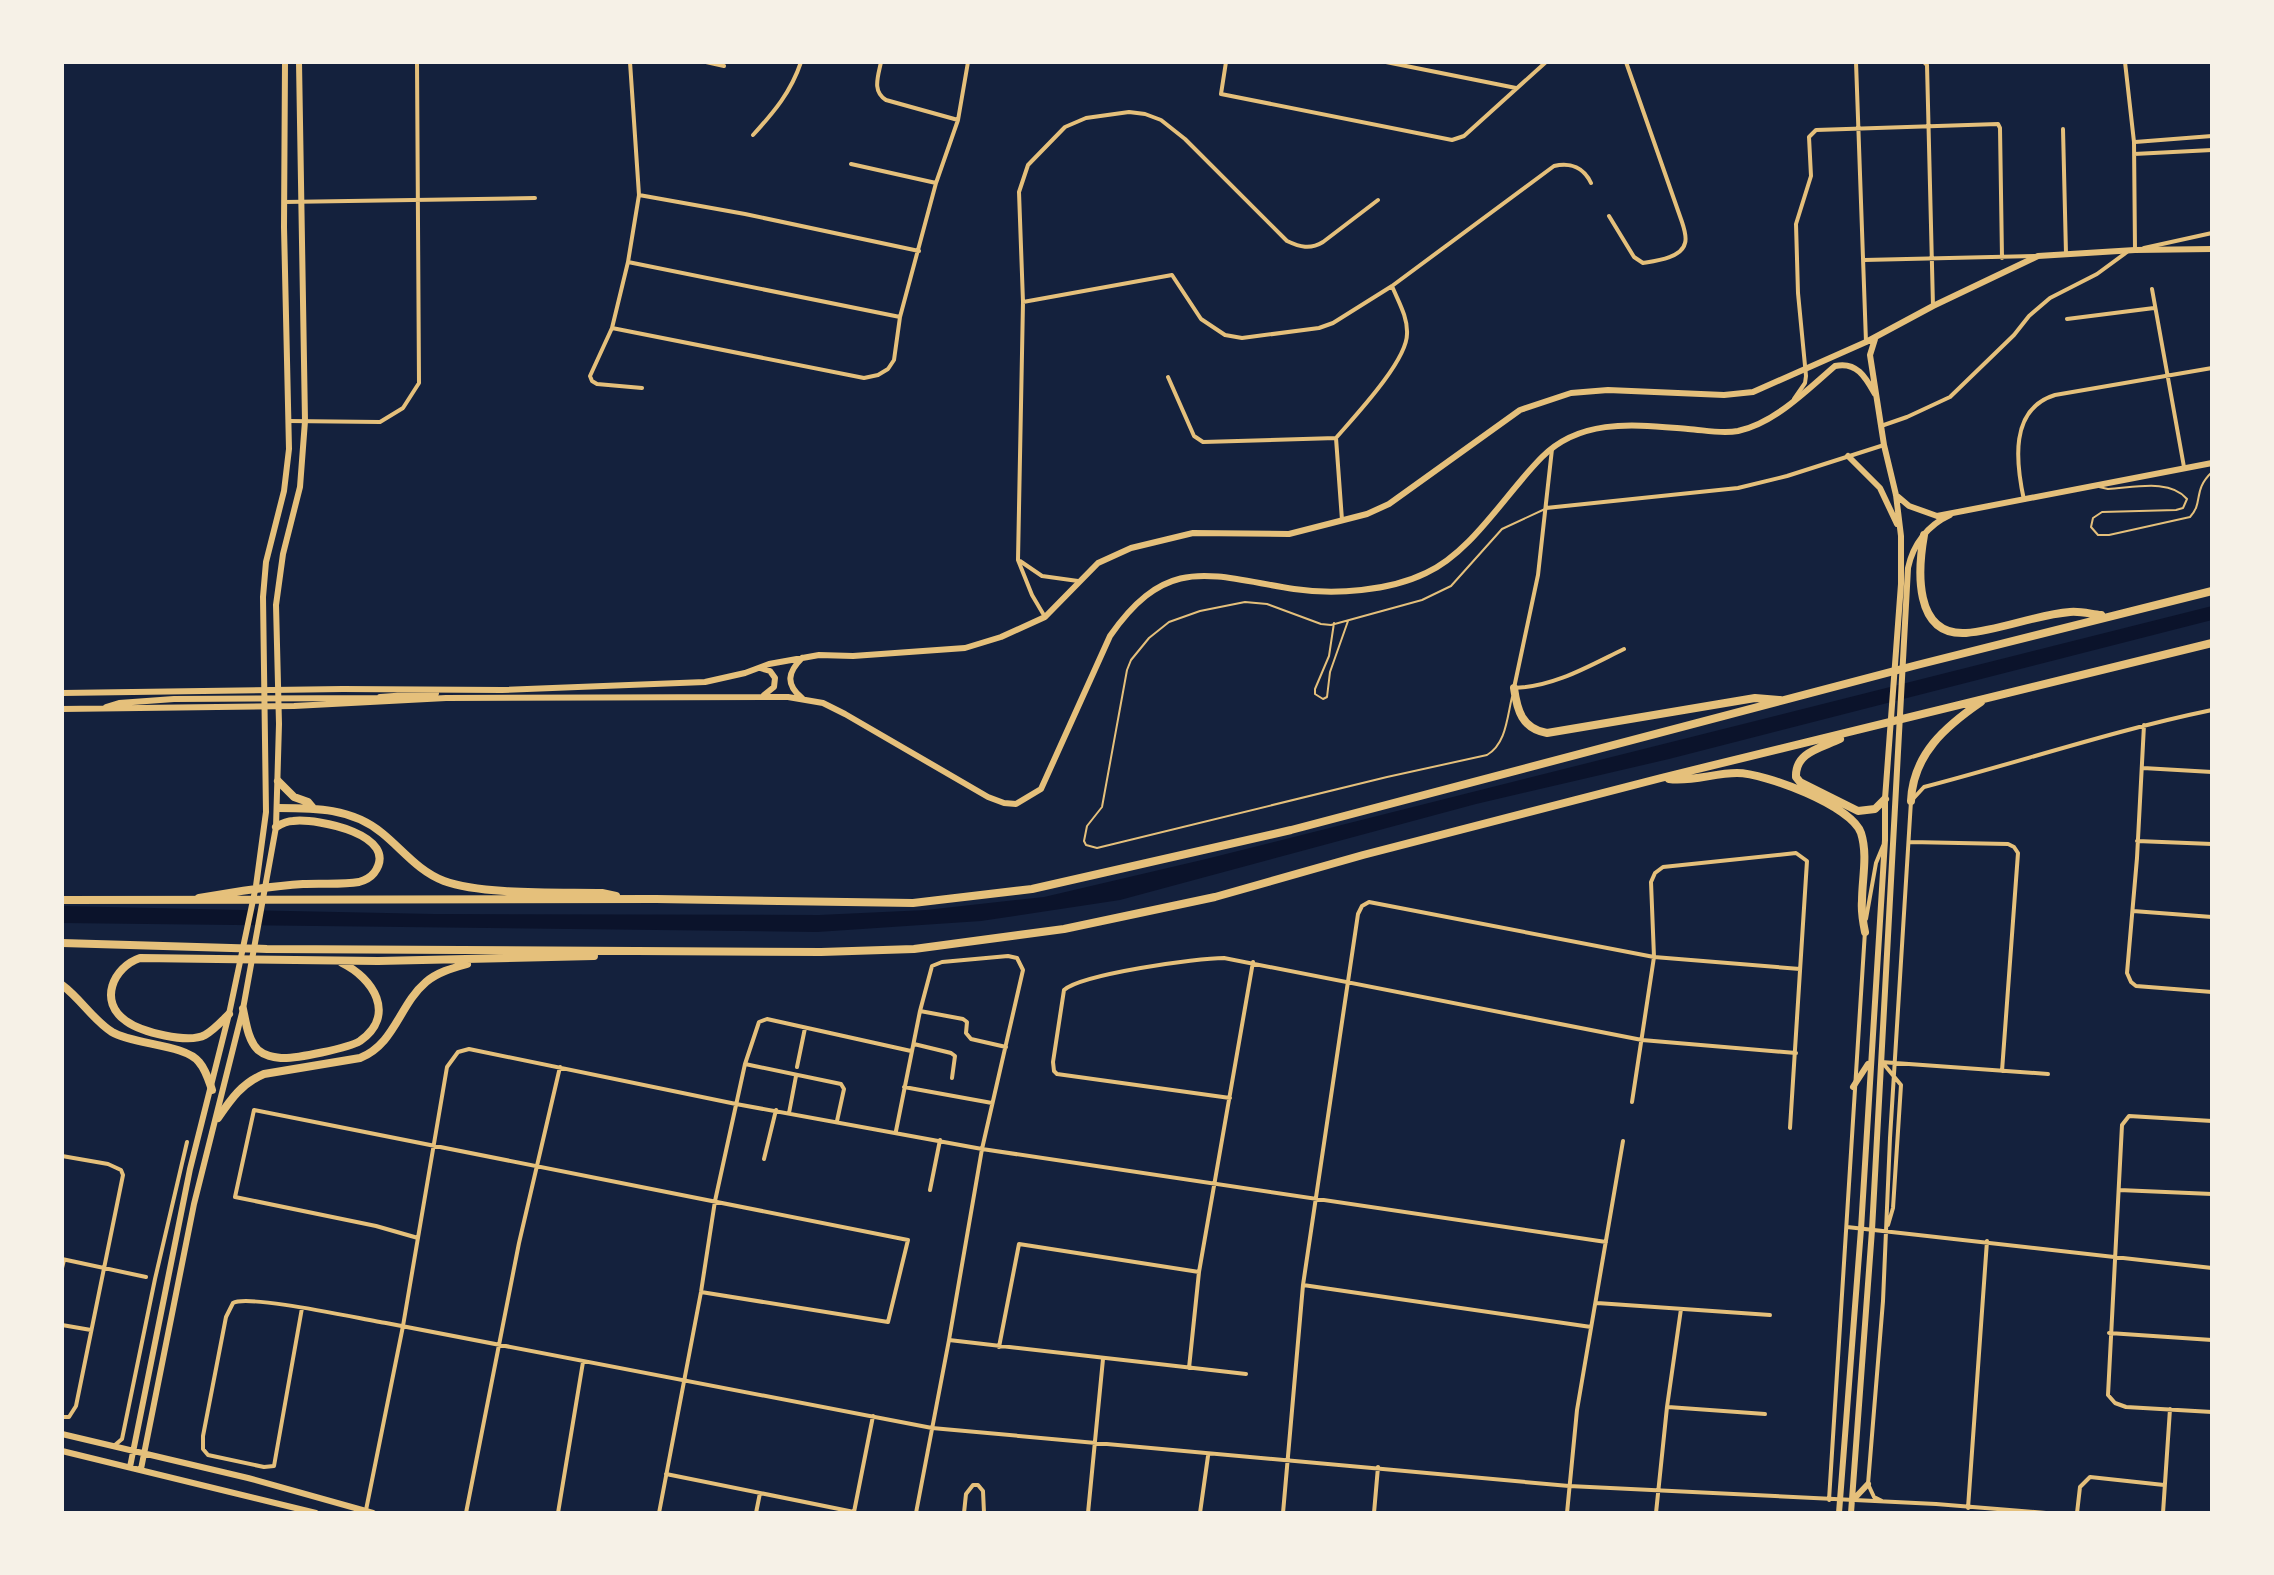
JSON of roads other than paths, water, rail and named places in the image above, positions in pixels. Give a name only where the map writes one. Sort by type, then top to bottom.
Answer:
[{"type":"highway","points":[[1924,535],[1920,587],[1930,618],[1944,628],[1966,633],[2072,612],[2110,616]]},
{"type":"highway","points":[[62,900],[628,899],[913,903],[1032,889],[1305,827],[2212,591]]},
{"type":"highway","points":[[62,943],[267,949],[821,952],[914,949],[1064,929],[1215,897],[1363,855],[1661,778],[2212,643]]},
{"type":"highway","points":[[1514,688],[1518,710],[1524,720],[1535,729],[1547,733],[1755,698],[1784,701]]},
{"type":"highway","points":[[1911,801],[1913,779],[1934,740],[1946,727],[1989,697]]},
{"type":"highway","points":[[1858,730],[1806,754],[1797,763],[1796,777],[1800,782],[1858,811],[1875,809],[1885,799]]},
{"type":"highway","points":[[1661,778],[1684,781],[1736,773],[1753,775],[1796,790],[1853,819],[1864,849],[1861,905],[1865,932]]},
{"type":"highway","points":[[278,781],[294,797],[308,802],[313,808]]},
{"type":"highway","points":[[278,808],[336,811],[370,825],[431,876],[449,883],[502,889],[602,893],[628,899]]},
{"type":"highway","points":[[180,902],[304,884],[360,882],[370,877],[379,864],[376,846],[345,828],[303,821],[276,827]]},
{"type":"highway","points":[[243,1009],[257,1048],[270,1056],[287,1058],[357,1043],[368,1034],[375,1022],[378,999],[373,986],[364,976],[339,961],[267,949]]},
{"type":"highway","points":[[229,1014],[207,1034],[187,1039],[135,1026],[123,1020],[116,1011],[111,992],[113,980],[130,961],[140,958],[480,960],[649,952]]},
{"type":"highway","points":[[218,1118],[233,1096],[253,1078],[374,1053],[415,993],[427,981],[440,973],[480,960]]},
{"type":"highway","points":[[62,985],[116,1035],[192,1055],[202,1066],[212,1090]]},
{"type":"main road","points":[[130,1467],[190,1169],[229,1014],[259,864],[266,812],[263,597],[289,449],[284,202],[285,62]]},
{"type":"main road","points":[[141,1469],[194,1204],[243,1009],[276,827],[278,581],[300,487],[305,421],[299,62]]},
{"type":"main road","points":[[62,709],[278,706],[447,694],[705,682],[802,658],[965,648],[1001,637],[1045,617],[1098,563],[1131,548],[1193,533],[1289,534],[1367,514],[1389,504],[1512,415],[1542,401],[1571,393],[1608,390],[1724,395],[1753,392],[1866,342],[2038,256],[2212,249]]},
{"type":"main road","points":[[1851,1513],[1872,1230],[1898,766],[1904,584],[1896,495],[1884,445],[1869,350],[1876,335]]},
{"type":"main road","points":[[99,709],[119,703],[174,699],[376,698],[429,694],[761,696],[804,699],[823,703],[845,714],[988,797],[1016,804],[1041,789],[1110,636],[1122,618],[1144,597],[1166,583],[1192,575],[1237,577],[1318,591],[1350,590],[1402,582],[1453,558],[1522,477],[1552,447],[1588,430],[1614,425],[1714,432],[1738,430],[1751,426],[1793,401],[1835,366],[1843,364],[1858,370],[1875,394]]},
{"type":"main road","points":[[1848,456],[1880,488],[1901,536]]},
{"type":"main road","points":[[1896,495],[1925,514],[1950,515],[2212,463]]},
{"type":"main road","points":[[1839,1513],[1861,1229],[1887,764],[1904,584],[1911,556],[1924,535],[1939,520],[1950,515]]},
{"type":"main road","points":[[802,658],[792,669],[789,681],[804,699]]},
{"type":"main road","points":[[756,668],[770,671],[775,678],[774,687],[761,696]]},
{"type":"main road","points":[[98,694],[264,690],[447,694]]},
{"type":"main road","points":[[62,693],[174,699]]},
{"type":"main road","points":[[266,812],[278,808]]},
{"type":"main road","points":[[1853,1087],[1870,1061]]},
{"type":"main road","points":[[62,1434],[248,1478],[368,1512]]},
{"type":"main road","points":[[62,1451],[316,1513]]},
{"type":"main road","points":[[1852,1501],[1868,1484]]},
{"type":"street","points":[[289,421],[380,422],[393,417],[411,399],[419,383],[417,62]]},
{"type":"street","points":[[630,62],[639,195],[628,262],[612,328],[591,369],[592,381],[597,384],[642,388]]},
{"type":"street","points":[[706,62],[724,66]]},
{"type":"street","points":[[753,135],[789,92],[801,62]]},
{"type":"street","points":[[881,62],[876,89],[879,95],[886,100],[958,120]]},
{"type":"street","points":[[612,328],[864,378],[888,369],[894,360],[900,317],[936,183],[958,120],[968,62]]},
{"type":"street","points":[[1226,62],[1221,94],[1452,140],[1464,136],[1546,62]]},
{"type":"street","points":[[1386,62],[1516,88]]},
{"type":"street","points":[[1609,216],[1634,257],[1643,263],[1661,260],[1681,251],[1686,242],[1682,222],[1626,62]]},
{"type":"street","points":[[1856,62],[1866,342]]},
{"type":"street","points":[[1924,62],[1927,65],[1933,306]]},
{"type":"street","points":[[2125,62],[2134,142],[2132,250]]},
{"type":"street","points":[[1045,617],[1018,560],[1023,302],[1019,192],[1028,165],[1065,127],[1086,118],[1129,112],[1161,120],[1185,139],[1287,241],[1301,247],[1323,242],[1378,200]]},
{"type":"street","points":[[1793,401],[1805,383],[1796,224],[1811,176],[1809,137],[1816,130],[1993,123],[2000,128],[2002,258]]},
{"type":"street","points":[[2063,129],[2066,254]]},
{"type":"street","points":[[2134,142],[2212,136]]},
{"type":"street","points":[[2134,154],[2212,150]]},
{"type":"street","points":[[851,164],[936,183]]},
{"type":"street","points":[[1023,302],[1172,275],[1201,319],[1225,335],[1242,338],[1319,328],[1333,323],[1392,286],[1554,166],[1566,164],[1576,167],[1586,173],[1591,183]]},
{"type":"street","points":[[639,195],[919,251]]},
{"type":"street","points":[[284,202],[535,198]]},
{"type":"street","points":[[1881,426],[1950,397],[2050,298],[2097,274],[2132,250],[2212,233]]},
{"type":"street","points":[[1864,260],[2038,256]]},
{"type":"street","points":[[628,262],[900,317]]},
{"type":"street","points":[[1342,520],[1336,438],[1375,391],[1406,346],[1408,332],[1405,317],[1392,286]]},
{"type":"street","points":[[2152,289],[2184,467]]},
{"type":"street","points":[[2067,319],[2154,308]]},
{"type":"street","points":[[2024,500],[2017,445],[2025,419],[2040,402],[2055,395],[2212,368]]},
{"type":"street","points":[[1168,377],[1194,436],[1203,442],[1336,438]]},
{"type":"street","points":[[1546,508],[1738,488],[1884,445]]},
{"type":"street","points":[[1552,447],[1538,575],[1514,688],[1532,688],[1560,679],[1624,649]]},
{"type":"street","points":[[1018,560],[1042,576],[1079,581]]},
{"type":"street","points":[[1886,1502],[1874,1497],[1868,1484],[1883,1301],[1893,1075],[1911,801],[1924,787],[2076,746],[2144,724],[2212,710]]},
{"type":"street","points":[[2144,724],[2127,973],[2136,986],[2212,992]]},
{"type":"street","points":[[2142,768],[2212,772]]},
{"type":"street","points":[[1829,1500],[1865,932],[1876,863],[1885,840]]},
{"type":"street","points":[[2137,841],[2212,844]]},
{"type":"street","points":[[1910,842],[2008,844],[2018,853],[2002,1071]]},
{"type":"street","points":[[1632,1102],[1654,957],[1651,882],[1655,873],[1663,867],[1796,853],[1807,861],[1790,1128]]},
{"type":"street","points":[[1283,1513],[1303,1285],[1347,982],[1362,906],[1369,902],[1654,957],[1800,969]]},
{"type":"street","points":[[2133,911],[2212,917]]},
{"type":"street","points":[[896,1131],[929,973],[937,963],[1008,956],[1017,958],[1023,970],[982,1149],[916,1513]]},
{"type":"street","points":[[1230,1098],[1057,1074],[1053,1062],[1064,990],[1071,984],[1105,975],[1200,958],[1253,962],[1642,1040],[1796,1053]]},
{"type":"street","points":[[1189,1368],[1199,1272],[1253,962]]},
{"type":"street","points":[[920,1011],[963,1019],[967,1022],[966,1033],[971,1039],[1006,1047]]},
{"type":"street","points":[[659,1513],[715,1201],[745,1064],[759,1022],[767,1019],[911,1051]]},
{"type":"street","points":[[797,1067],[805,1028]]},
{"type":"street","points":[[913,1044],[955,1056],[952,1078]]},
{"type":"street","points":[[368,1512],[447,1067],[458,1052],[478,1049],[736,1104],[982,1149],[1606,1242]]},
{"type":"street","points":[[1870,1061],[2048,1074]]},
{"type":"street","points":[[1881,1062],[1901,1085],[1893,1208],[1886,1231]]},
{"type":"street","points":[[745,1064],[843,1086],[837,1121]]},
{"type":"street","points":[[466,1513],[560,1067]]},
{"type":"street","points":[[789,1113],[796,1075]]},
{"type":"street","points":[[904,1087],[993,1103]]},
{"type":"street","points":[[418,1238],[376,1226],[235,1197],[254,1110],[908,1240],[888,1322],[701,1292]]},
{"type":"street","points":[[764,1159],[776,1110]]},
{"type":"street","points":[[2212,1121],[2129,1116],[2122,1125],[2108,1395],[2115,1403],[2126,1407],[2212,1412]]},
{"type":"street","points":[[930,1190],[940,1140]]},
{"type":"street","points":[[1567,1513],[1577,1410],[1623,1141]]},
{"type":"street","points":[[112,1446],[122,1439],[187,1142]]},
{"type":"street","points":[[62,1156],[108,1164],[121,1170],[123,1175],[75,1411],[69,1417],[62,1417]]},
{"type":"street","points":[[2119,1190],[2212,1194]]},
{"type":"street","points":[[1847,1227],[2212,1268]]},
{"type":"street","points":[[1968,1508],[1987,1241]]},
{"type":"street","points":[[999,1347],[1019,1244],[1199,1272]]},
{"type":"street","points":[[62,1268],[63,1260],[146,1277]]},
{"type":"street","points":[[1303,1285],[1591,1327]]},
{"type":"street","points":[[302,1308],[274,1466],[269,1468],[213,1458],[203,1449],[203,1436],[226,1317],[233,1303],[245,1299],[302,1308],[403,1326],[932,1428],[1569,1486],[2046,1513]]},
{"type":"street","points":[[1597,1303],[1770,1315]]},
{"type":"street","points":[[1656,1513],[1681,1309]]},
{"type":"street","points":[[62,1325],[91,1330]]},
{"type":"street","points":[[2109,1333],[2212,1340]]},
{"type":"street","points":[[949,1340],[1246,1374]]},
{"type":"street","points":[[1088,1513],[1103,1359]]},
{"type":"street","points":[[558,1513],[584,1361]]},
{"type":"street","points":[[1667,1407],[1765,1414]]},
{"type":"street","points":[[2163,1513],[2170,1409]]},
{"type":"street","points":[[666,1474],[854,1512],[873,1416]]},
{"type":"street","points":[[1200,1513],[1209,1455]]},
{"type":"street","points":[[1374,1513],[1378,1467]]},
{"type":"street","points":[[2077,1513],[2080,1487],[2090,1477],[2164,1485]]},
{"type":"street","points":[[964,1513],[966,1494],[973,1485],[978,1485],[983,1491],[984,1513]]},
{"type":"street","points":[[1829,1487],[1840,1500]]},
{"type":"street","points":[[756,1513],[760,1493]]},
{"type":"lane","points":[[2098,487],[2166,487],[2179,491],[2187,499],[2183,508],[2176,510],[2102,512],[2093,518],[2091,527],[2098,535],[2109,535],[2190,517],[2197,506],[2200,484],[2212,472]]},
{"type":"lane","points":[[1514,688],[1506,730],[1487,755],[1097,848],[1086,845],[1083,837],[1087,826],[1102,807],[1131,660],[1149,638],[1169,622],[1200,611],[1245,602],[1267,604],[1321,624],[1334,623],[1422,600],[1451,586],[1502,529],[1546,508]]},
{"type":"lane","points":[[1334,623],[1329,656],[1315,689],[1315,694],[1323,699],[1327,697],[1330,672],[1349,620]]},
{"type":"water","points":[[2212,606],[2212,620],[1669,759],[1476,804],[1120,900],[981,921],[817,932],[62,923],[62,906],[434,914],[819,915],[926,910],[1044,897]]}]
